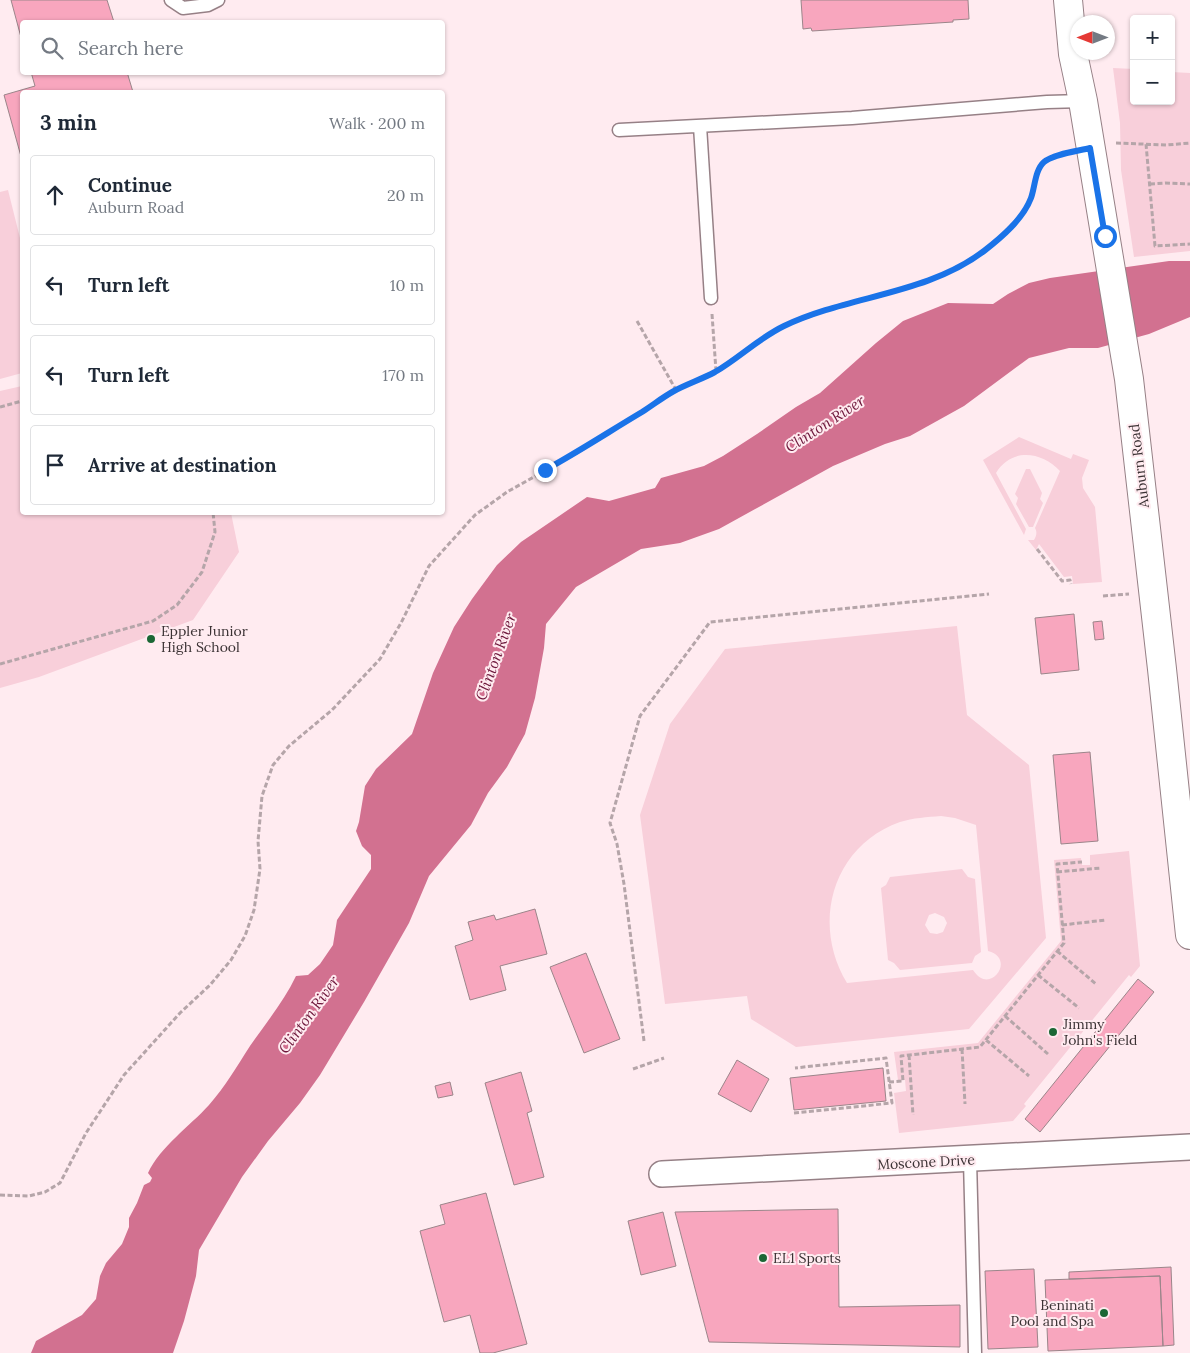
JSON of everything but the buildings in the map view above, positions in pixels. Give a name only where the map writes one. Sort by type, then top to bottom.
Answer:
[{"type":"street","name":"Auburn Road","points":[[1068,0],[1073,54],[1083,101],[1128,379],[1162,670],[1190,936]]},
{"type":"street","name":"Moscone Drive","points":[[662,1174],[970,1160],[1190,1147]]},
{"type":"lane","points":[[171,0],[183,8],[208,5],[218,0]]},
{"type":"lane","points":[[619,130],[852,118],[1047,102],[1083,101]]},
{"type":"lane","points":[[700,126],[711,298]]},
{"type":"lane","points":[[970,1160],[975,1353]]},
{"type":"path","points":[[0,1195],[29,1196],[45,1192],[60,1183],[86,1133],[124,1075],[180,1013],[210,985],[231,960],[244,936],[254,910],[260,870],[258,841],[262,796],[273,765],[290,746],[332,710],[380,659],[401,623],[429,566],[475,515],[507,492],[582,450],[676,390],[716,372],[763,338],[784,326],[842,304],[890,293],[928,281],[966,262],[996,241],[1024,212],[1031,198],[1039,168],[1050,158],[1112,143],[1166,145],[1190,143]]},
{"type":"path","points":[[1146,144],[1156,246],[1190,244]]},
{"type":"path","points":[[1150,184],[1190,184]]},
{"type":"path","points":[[711,298],[716,372]]},
{"type":"path","points":[[637,321],[676,390]]},
{"type":"path","points":[[0,407],[20,402]]},
{"type":"path","points":[[0,664],[153,621],[177,605],[202,572],[215,532],[214,515]]},
{"type":"path","points":[[1037,548],[1062,581],[1070,580],[1071,584]]},
{"type":"path","points":[[644,1041],[624,884],[617,844],[610,823],[640,716],[710,622],[989,594]]},
{"type":"path","points":[[1103,596],[1135,594]]},
{"type":"path","points":[[889,1082],[903,1081],[901,1056],[980,1048],[1064,943],[1057,864],[1082,862]]},
{"type":"path","points":[[1057,872],[1101,868]]},
{"type":"path","points":[[1062,925],[1106,920]]},
{"type":"path","points":[[1057,951],[1096,984]]},
{"type":"path","points":[[1038,975],[1079,1008]]},
{"type":"path","points":[[1005,1016],[1048,1054]]},
{"type":"path","points":[[986,1040],[1029,1076]]},
{"type":"path","points":[[962,1049],[965,1104]]},
{"type":"path","points":[[909,1055],[913,1115]]},
{"type":"path","points":[[633,1069],[664,1058]]},
{"type":"path","points":[[794,1113],[892,1103],[886,1058],[795,1068]]},
{"type":"shaded area","points":[[1113,68],[1130,69],[1130,105],[1175,105],[1175,72],[1190,73],[1190,251],[1134,257],[1121,170],[1120,123]]},
{"type":"shaded area","points":[[8,190],[20,238],[20,374],[0,379],[0,192]]},
{"type":"shaded area","points":[[20,386],[20,515],[231,515],[239,552],[193,620],[39,677],[0,688],[0,391]]},
{"type":"shaded area","points":[[1019,437],[1071,459],[1073,454],[1089,460],[1082,478],[1083,488],[1095,507],[1102,582],[1073,584],[1072,576],[1064,577],[1039,544],[1036,550],[1028,540],[1034,540],[1035,538],[1035,528],[1060,471],[1045,460],[1027,455],[1010,459],[996,473],[1026,529],[1024,535],[983,460]]},
{"type":"shaded area","points":[[1026,469],[1030,469],[1042,493],[1040,499],[1043,503],[1033,527],[1029,527],[1016,504],[1018,498],[1015,494]]},
{"type":"shaded area","points":[[957,626],[967,715],[1029,765],[1046,938],[969,1029],[796,1047],[751,1019],[747,996],[665,1004],[640,815],[670,724],[725,649]],"holes":[[[936,816],[955,818],[976,825],[988,951],[996,955],[1000,961],[998,973],[993,978],[987,979],[980,977],[973,970],[847,983],[836,960],[831,936],[830,912],[834,889],[844,868],[858,849],[877,833],[900,822]]]},
{"type":"shaded area","points":[[1129,851],[1140,966],[1131,977],[1129,975],[1024,1104],[1026,1106],[1013,1121],[899,1133],[894,1093],[906,1091],[905,1080],[898,1080],[894,1052],[978,1043],[1061,941],[1054,860],[1081,858],[1082,865],[1090,865],[1090,855]]},
{"type":"shaded area","points":[[962,869],[968,877],[975,879],[981,952],[975,956],[972,963],[900,970],[894,963],[888,960],[881,888],[886,885],[890,877]],"holes":[[[935,913],[944,917],[947,923],[943,932],[937,934],[930,933],[925,925],[929,915]]]},
{"type":"water","name":"Clinton River","points":[[1169,261],[1190,261],[1190,317],[1149,334],[1098,348],[1069,348],[1029,358],[964,406],[910,436],[885,444],[833,466],[719,529],[680,543],[641,549],[576,587],[546,624],[544,648],[535,698],[525,734],[507,767],[488,793],[471,825],[429,876],[409,923],[320,1075],[242,1177],[199,1250],[196,1276],[173,1353],[31,1353],[36,1341],[82,1315],[96,1299],[100,1276],[106,1263],[122,1244],[129,1227],[129,1218],[144,1185],[150,1182],[152,1178],[148,1173],[160,1154],[209,1105],[220,1091],[280,1003],[296,976],[308,975],[320,964],[333,945],[337,920],[371,869],[371,855],[362,846],[356,831],[365,786],[376,769],[412,734],[433,673],[454,627],[497,565],[521,542],[587,497],[609,501],[655,488],[661,478],[704,466],[723,456],[820,393],[903,321],[948,303],[993,304],[1029,283],[1050,278]]},
{"type":"place","name":"Eppler Junior High School","points":[[151,639]]},
{"type":"place","name":"Jimmy John's Field","points":[[1053,1032]]},
{"type":"place","name":"EL1 Sports","points":[[763,1258]]},
{"type":"place","name":"Beninati Pool and Spa","points":[[1104,1313]]},
{"type":"route","points":[[545,470],[582,450],[674,391],[716,372],[763,338],[784,326],[842,304],[875,297],[928,281],[951,271],[984,251],[1009,229],[1024,212],[1031,198],[1039,168],[1050,158],[1090,148],[1105,236]]}]
